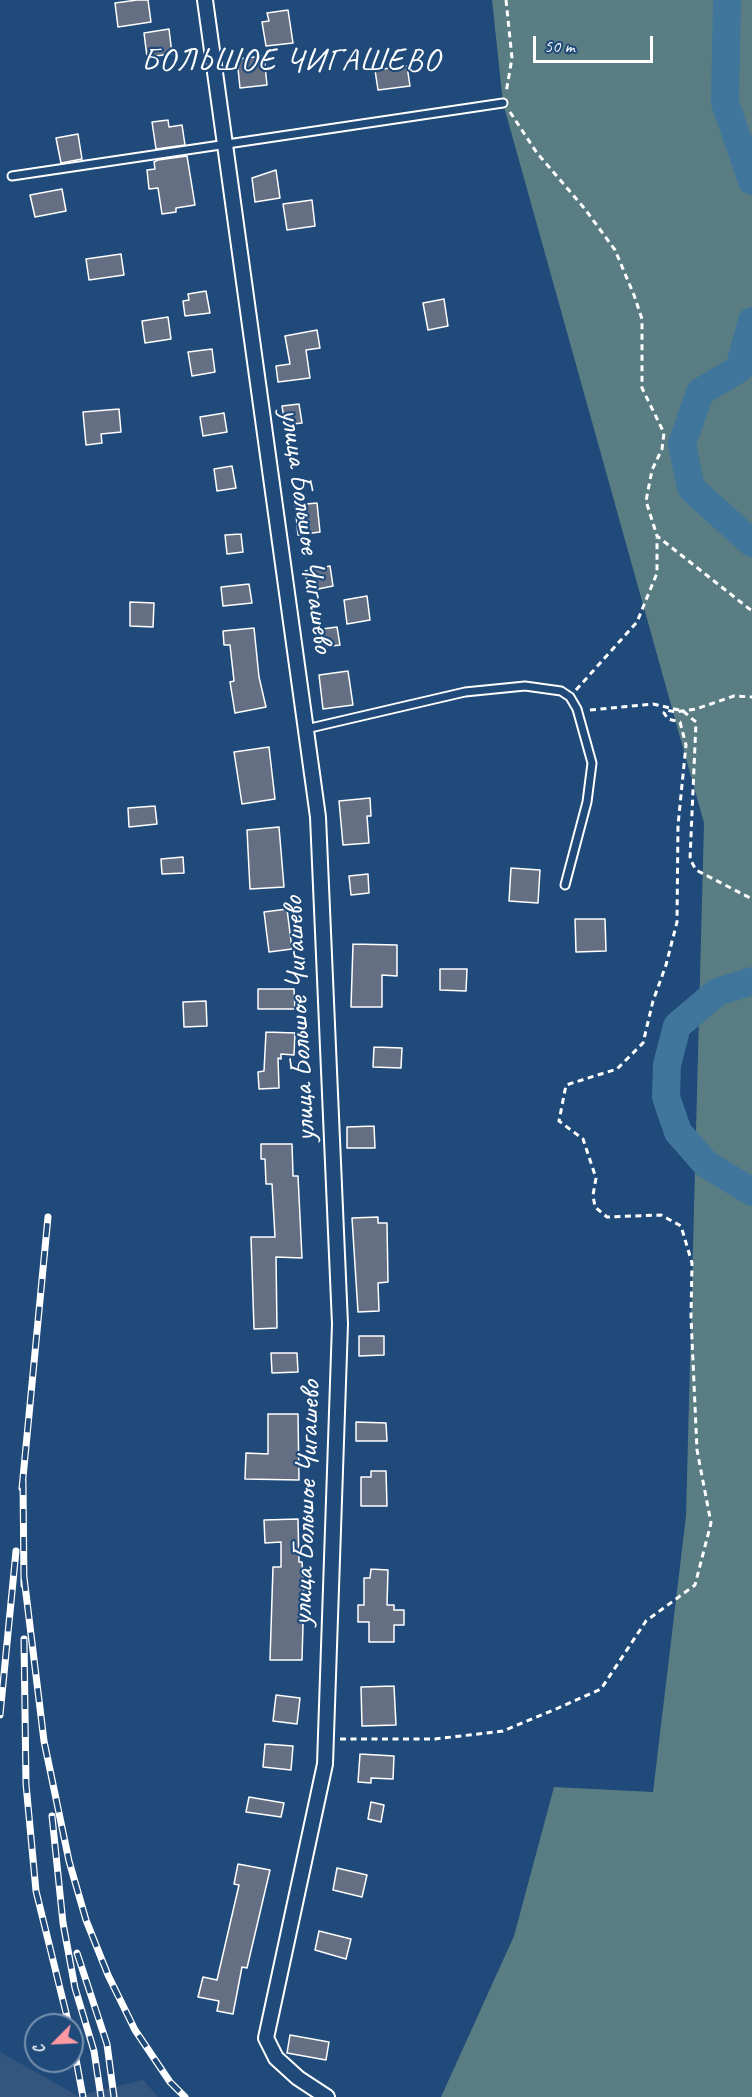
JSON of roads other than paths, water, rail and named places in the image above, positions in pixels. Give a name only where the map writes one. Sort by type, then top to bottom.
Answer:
[{"type":"street","name":"улица Большое Чигашево","points":[[206,0],[318,817],[340,1324],[325,1764],[266,2038],[276,2058],[298,2078],[327,2097]]},
{"type":"lane","points":[[12,176],[503,103]]},
{"type":"lane","points":[[306,729],[465,692],[525,686],[561,691],[570,697],[577,709],[592,763],[587,802],[565,885]]},
{"type":"waterway","points":[[727,0],[725,103],[752,181]]},
{"type":"waterway","points":[[752,321],[739,369],[700,392],[682,444],[691,488],[752,543]]},
{"type":"waterway","points":[[752,981],[717,992],[677,1026],[667,1065],[666,1097],[678,1132],[706,1164],[752,1192]]},
{"type":"railway","points":[[22,1488],[48,1217]]},
{"type":"railway","points":[[23,1481],[24,1585]]},
{"type":"railway","points":[[0,1715],[16,1551]]},
{"type":"railway","points":[[24,1577],[44,1741],[69,1861],[86,1920],[108,1975],[135,2030],[170,2082],[185,2097]]},
{"type":"railway","points":[[24,1639],[26,1784],[36,1891],[66,2013]]},
{"type":"railway","points":[[52,1816],[63,1923],[75,1988],[94,2051],[101,2097]]},
{"type":"railway","points":[[77,1953],[107,2044],[114,2097]]},
{"type":"railway","points":[[79,2073],[83,2097]]},
{"type":"district","name":"БОЛЬШОЕ ЧИГАШЕВО","points":[[291,62]]}]
